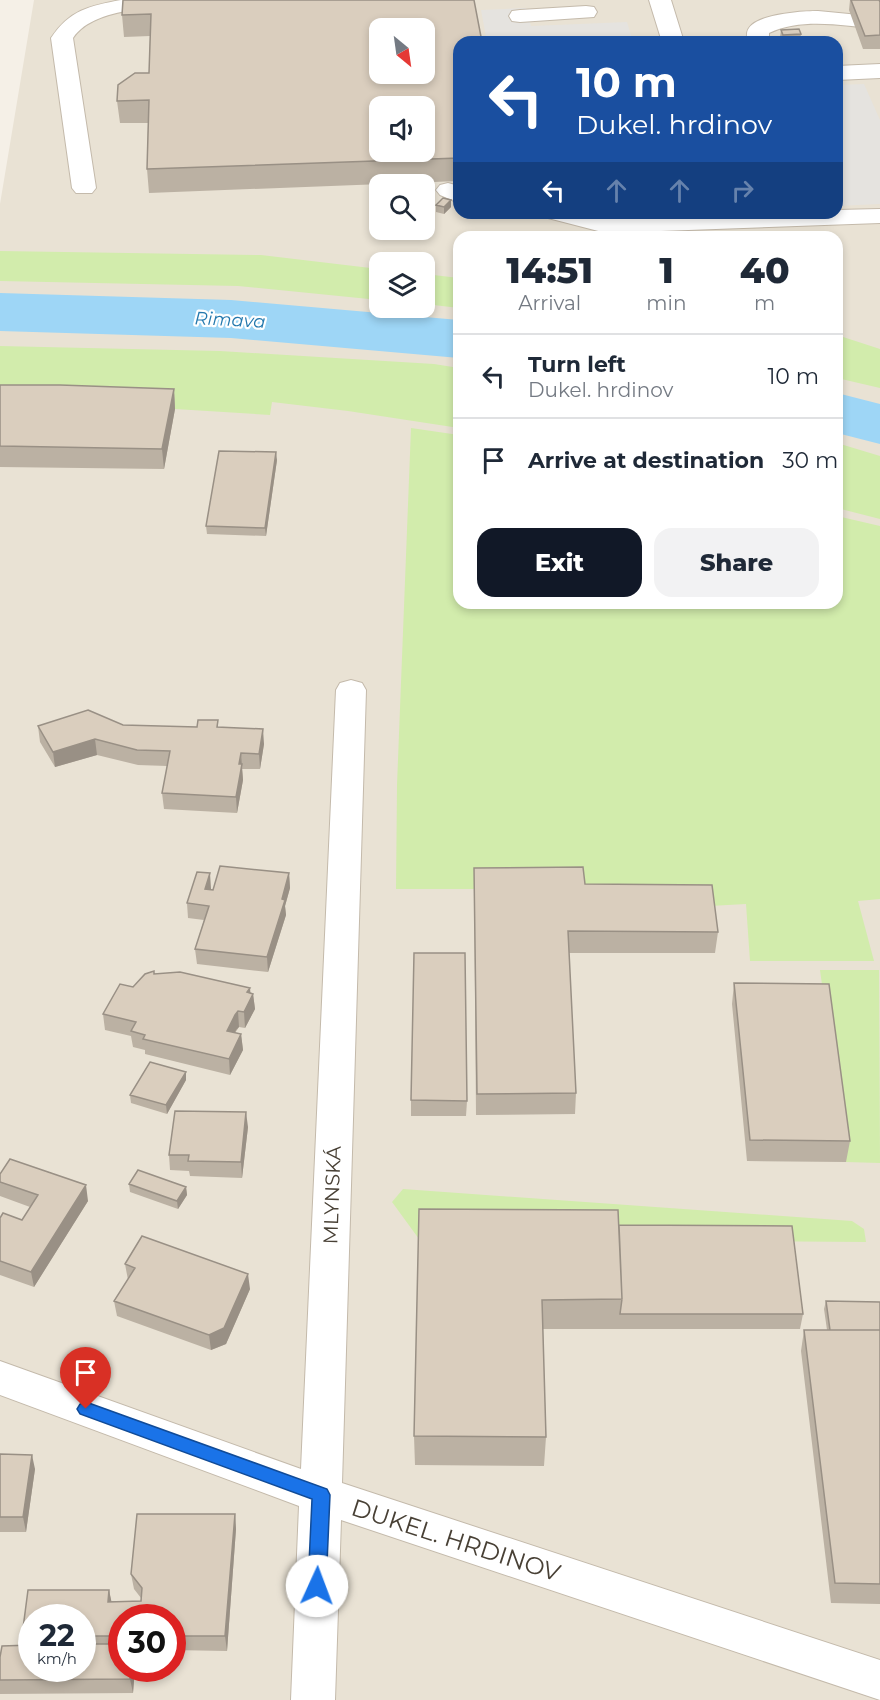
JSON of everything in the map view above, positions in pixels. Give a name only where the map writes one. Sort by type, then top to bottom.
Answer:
[{"type":"street","points":[[84,189],[62,38],[68,23],[88,10],[116,3],[213,0]]},
{"type":"street","points":[[660,0],[671,36]]},
{"type":"street","points":[[520,16],[586,12]]},
{"type":"street","points":[[758,36],[758,30],[781,21],[830,18],[880,23]]},
{"type":"street","points":[[843,73],[880,71]]},
{"type":"street","points":[[843,217],[880,216]]},
{"type":"street","points":[[580,219],[606,226],[798,219]]},
{"type":"street","name":"MLYNSKÁ","points":[[313,1700],[351,690]]},
{"type":"street","name":"DUKEL. HRDINOV","points":[[0,1378],[321,1495],[880,1681]]},
{"type":"shaded area","points":[[34,0],[880,0],[880,1700],[0,1700],[0,204]]},
{"type":"shaded area","points":[[526,8],[531,26],[627,22],[631,36],[486,36],[481,10]]},
{"type":"shaded area","points":[[864,84],[880,120],[880,204],[843,206],[843,85]]},
{"type":"green space","points":[[0,251],[261,255],[369,268],[369,299],[238,286],[0,281]]},
{"type":"green space","points":[[435,275],[453,277],[453,307],[435,305]]},
{"type":"green space","points":[[843,337],[880,349],[880,388],[843,379]]},
{"type":"green space","points":[[0,346],[220,351],[453,367],[453,427],[272,402],[270,415],[175,409],[0,406]]},
{"type":"green space","points":[[411,428],[453,434],[453,609],[843,609],[843,517],[880,526],[880,899],[858,901],[874,961],[750,961],[746,904],[710,906],[474,889],[396,889],[397,785]]},
{"type":"green space","points":[[843,445],[880,456],[880,519],[843,510]]},
{"type":"green space","points":[[820,970],[879,970],[880,1163],[846,1162]]},
{"type":"green space","points":[[403,1189],[852,1221],[864,1229],[866,1242],[419,1239],[392,1202]]},
{"type":"building","points":[[123,0],[474,0],[481,36],[453,36],[453,158],[435,159],[435,96],[369,96],[369,161],[147,169],[149,100],[117,101],[118,85],[135,73],[149,73],[151,14],[122,15]]},
{"type":"building","points":[[851,0],[879,0],[880,35],[865,36]]},
{"type":"building","points":[[799,29],[801,34],[783,35],[781,30]]},
{"type":"building","points":[[443,198],[451,200],[444,207],[436,205]]},
{"type":"building","points":[[0,385],[174,389],[162,449],[0,446]]},
{"type":"building","points":[[219,451],[276,452],[265,528],[206,526]]},
{"type":"building","points":[[88,710],[123,725],[197,727],[198,720],[218,720],[217,727],[263,729],[259,754],[241,753],[239,764],[242,764],[236,797],[162,793],[170,751],[137,750],[95,739],[53,752],[38,726]]},
{"type":"building","points":[[220,866],[289,873],[282,899],[285,900],[267,957],[195,949],[209,906],[187,903],[197,872],[210,873],[205,889],[213,890]]},
{"type":"building","points":[[583,867],[585,884],[712,885],[718,932],[568,931],[576,1093],[477,1094],[474,868]]},
{"type":"building","points":[[414,953],[465,953],[467,1101],[411,1100]]},
{"type":"building","points":[[154,971],[154,974],[180,972],[250,988],[247,992],[253,994],[244,1012],[238,1011],[227,1031],[241,1034],[229,1059],[143,1039],[145,1035],[131,1031],[136,1022],[103,1014],[120,984],[133,987],[145,974]]},
{"type":"building","points":[[734,983],[829,984],[850,1141],[750,1140]]},
{"type":"building","points":[[150,1062],[186,1072],[166,1105],[130,1095]]},
{"type":"building","points":[[175,1111],[246,1112],[241,1162],[188,1161],[189,1155],[169,1155]]},
{"type":"building","points":[[10,1159],[86,1185],[31,1272],[0,1261],[0,1218],[3,1213],[22,1220],[38,1195],[0,1182],[0,1174]]},
{"type":"building","points":[[138,1170],[186,1187],[177,1201],[129,1184]]},
{"type":"building","points":[[419,1209],[618,1210],[622,1299],[542,1300],[546,1437],[414,1436]]},
{"type":"building","points":[[619,1225],[792,1226],[803,1314],[620,1314],[622,1299]]},
{"type":"building","points":[[142,1236],[248,1274],[224,1328],[209,1335],[114,1301],[135,1268],[125,1264]]},
{"type":"building","points":[[826,1301],[880,1302],[880,1330],[830,1330]]},
{"type":"building","points":[[804,1330],[880,1330],[880,1584],[835,1583]]},
{"type":"building","points":[[0,1454],[32,1455],[23,1517],[0,1517]]},
{"type":"building","points":[[137,1514],[235,1514],[225,1636],[186,1636],[186,1604],[108,1604],[108,1636],[96,1636],[96,1604],[26,1604],[28,1590],[109,1590],[108,1602],[141,1601],[142,1588],[131,1574]]},
{"type":"building","points":[[96,1644],[108,1644],[108,1679],[96,1679]]},
{"type":"building","points":[[18,1645],[18,1680],[0,1680],[2,1646]]},
{"type":"waterway","name":"Rimava","points":[[0,312],[231,319],[453,338]]},
{"type":"waterway","name":"Rimava","points":[[843,415],[880,424]]},
{"type":"route","points":[[86,1409],[321,1495],[317,1586]]}]
